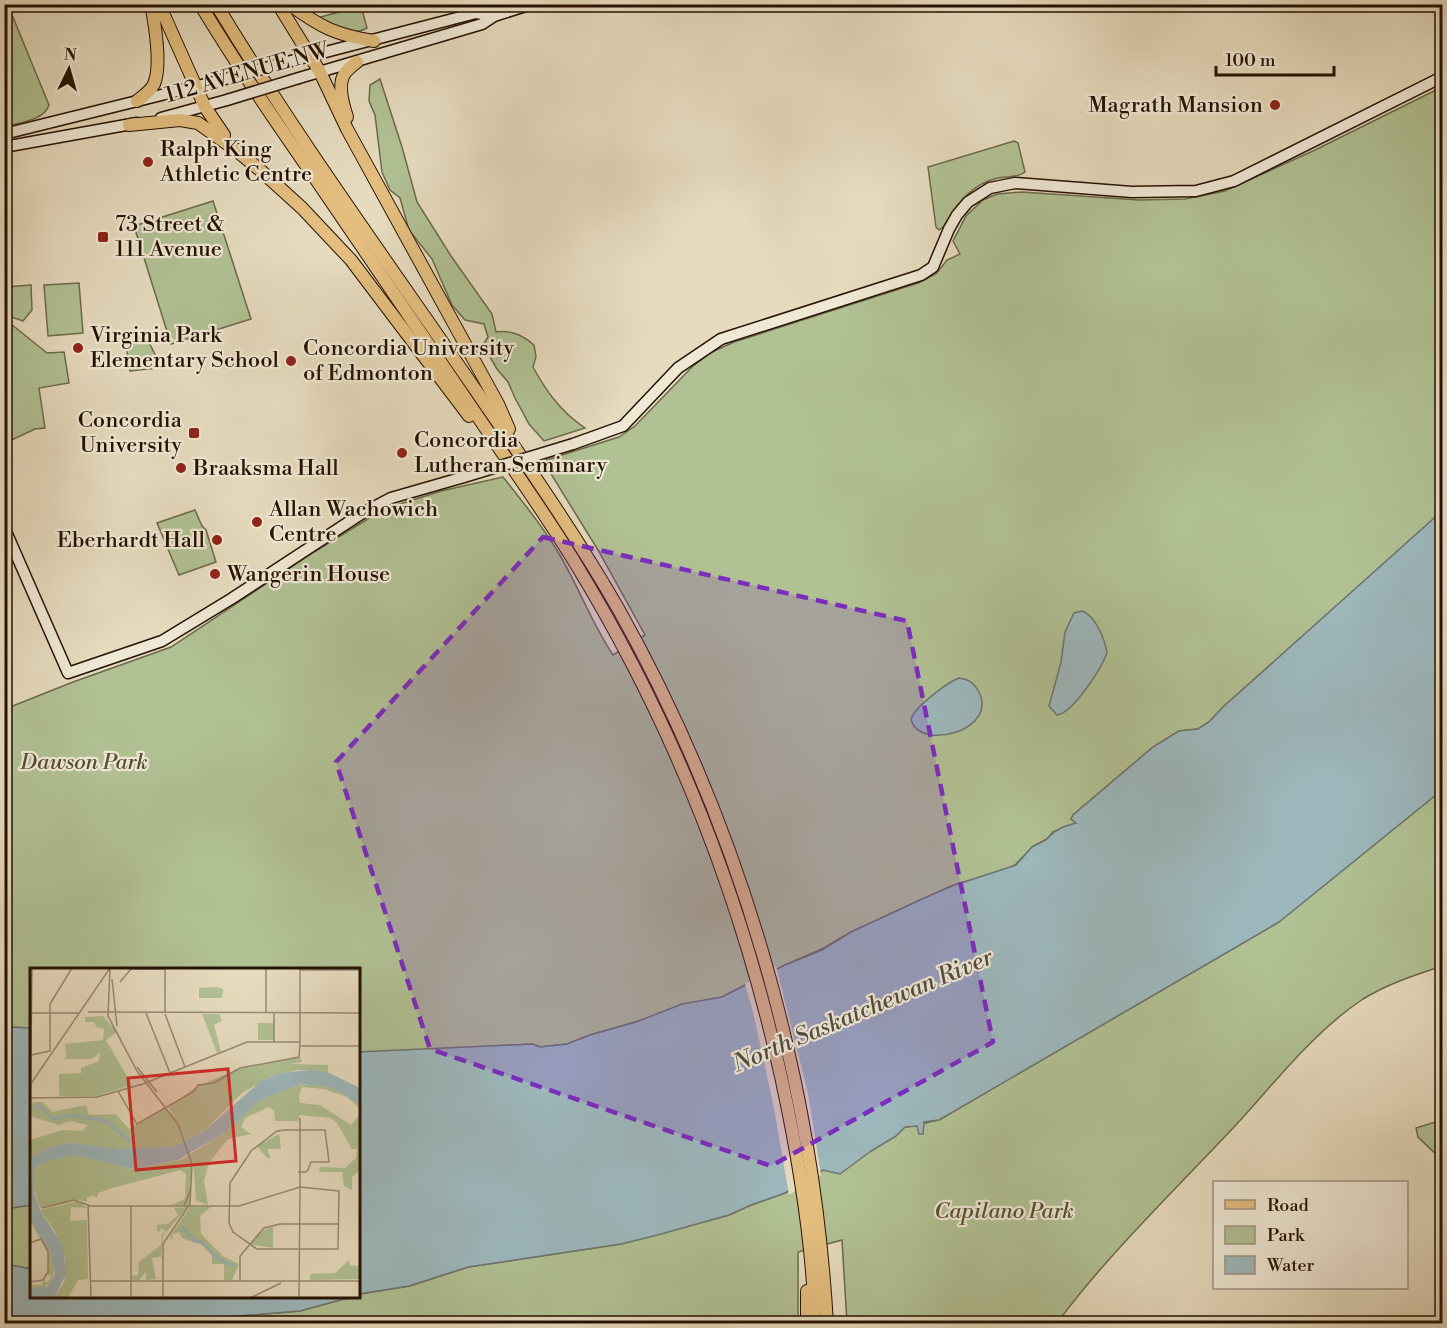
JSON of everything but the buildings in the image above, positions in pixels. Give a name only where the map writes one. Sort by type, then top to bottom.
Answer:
[{"type":"main road","points":[[137,100],[154,84],[156,72],[156,44],[151,4]]},
{"type":"main road","points":[[159,4],[205,107],[215,124],[236,150]]},
{"type":"main road","points":[[200,4],[274,120],[576,563],[634,667],[739,897],[770,980],[806,1141],[819,1231],[815,1323]]},
{"type":"main road","points":[[216,4],[284,112],[519,452],[587,557],[646,661],[690,755],[729,852],[782,1078],[799,1169],[808,1240],[816,1262],[827,1323]]},
{"type":"main road","points":[[278,4],[320,72],[346,129],[498,404],[519,452]]},
{"type":"main road","points":[[289,4],[328,30],[374,41]]},
{"type":"main road","points":[[353,138],[343,103],[342,84],[344,74],[357,62]]},
{"type":"main road","points":[[129,125],[189,121],[208,128],[302,207],[351,260],[467,414],[506,458]]},
{"type":"main road","points":[[807,1323],[806,1298],[816,1262]]},
{"type":"main road","points":[[816,1262],[832,1290],[835,1323]]},
{"type":"street","name":"112 AVENUE NW","points":[[4,147],[129,125],[205,107],[482,24],[494,16],[532,4]]},
{"type":"street","name":"112 AVENUE NW","points":[[4,135],[476,13],[494,16]]},
{"type":"street","points":[[4,527],[68,673],[162,641],[382,502],[573,444],[623,426],[678,368],[721,339],[921,275],[933,267],[957,214],[968,202],[990,188],[1015,183],[1132,192],[1196,191],[1234,181],[1443,77]]},
{"type":"highlighted area","points":[[543,537],[907,621],[993,1042],[771,1166],[430,1049],[336,762]]},
{"type":"green space","points":[[4,5],[8,5],[49,105],[37,118],[5,127]]},
{"type":"green space","points":[[361,6],[367,28],[361,31],[348,32],[317,18]]},
{"type":"green space","points":[[380,79],[417,202],[492,314],[496,332],[516,334],[534,345],[536,357],[533,367],[543,384],[561,408],[585,428],[544,441],[529,424],[508,382],[497,369],[483,345],[488,337],[484,324],[465,320],[452,305],[432,259],[409,230],[400,198],[390,190],[382,172],[375,115],[369,101],[370,85]]},
{"type":"green space","name":"Dawson Park","points":[[1442,87],[1442,512],[1209,722],[1198,729],[1179,731],[1153,747],[1073,815],[1071,819],[1076,823],[1053,832],[1047,839],[1033,846],[1016,864],[1010,868],[951,886],[851,932],[822,949],[722,997],[590,1035],[567,1044],[540,1047],[533,1044],[360,1053],[360,968],[30,968],[30,1028],[5,1027],[5,709],[171,647],[314,552],[384,509],[441,491],[503,477],[539,523],[558,552],[613,655],[645,635],[598,550],[543,461],[619,437],[635,426],[692,367],[710,353],[734,342],[918,283],[936,274],[947,260],[960,254],[953,241],[966,216],[983,200],[997,194],[1022,192],[1139,200],[1185,199],[1225,191],[1315,150]]},
{"type":"green space","points":[[1014,141],[1018,143],[1025,172],[988,181],[972,190],[939,230],[936,227],[928,167]]},
{"type":"green space","points":[[213,201],[251,319],[171,344],[134,226]]},
{"type":"green space","points":[[79,283],[83,333],[48,336],[44,285]]},
{"type":"green space","points":[[31,285],[32,310],[23,321],[5,315],[5,287]]},
{"type":"green space","points":[[6,320],[47,353],[64,352],[69,383],[39,388],[45,428],[35,429],[5,443],[4,321]]},
{"type":"green space","points":[[144,333],[160,364],[157,368],[130,371],[127,351]]},
{"type":"green space","points":[[195,510],[206,530],[216,562],[179,575],[157,523]]},
{"type":"green space","name":"Capilano Park","points":[[1442,790],[1442,966],[1401,980],[1372,994],[1344,1012],[1327,1027],[1120,1247],[1057,1323],[847,1323],[842,1240],[798,1252],[798,1323],[5,1324],[4,1317],[59,1322],[175,1321],[300,1311],[347,1298],[360,1298],[360,1294],[410,1286],[468,1267],[621,1244],[729,1215],[785,1193],[823,1170],[871,1151],[896,1136],[905,1127],[939,1120],[1279,922]]},
{"type":"green space","points":[[1442,1120],[1442,1160],[1418,1137],[1416,1128]]},
{"type":"green space","points":[[30,1205],[30,1269],[5,1264],[4,1209]]},
{"type":"water","name":"North Saskatchewan River","points":[[1442,511],[1442,790],[1279,922],[939,1120],[924,1122],[923,1134],[919,1134],[917,1126],[905,1127],[896,1136],[840,1174],[823,1170],[785,1193],[729,1215],[654,1236],[621,1244],[468,1267],[409,1286],[360,1294],[360,1052],[533,1044],[540,1047],[567,1044],[636,1022],[682,1004],[722,997],[920,900],[952,886],[1016,865],[1032,847],[1063,827],[1076,823],[1071,819],[1073,815],[1153,747],[1179,731],[1198,729],[1209,722]]},
{"type":"water","points":[[1082,611],[1096,623],[1107,653],[1093,679],[1078,699],[1071,707],[1057,715],[1049,706],[1061,662],[1065,632],[1074,613]]},
{"type":"water","points":[[959,678],[970,681],[978,690],[982,704],[978,716],[969,726],[956,732],[941,735],[928,734],[917,729],[911,719],[918,708],[939,690]]},
{"type":"water","points":[[4,1027],[30,1028],[30,1205],[5,1209]]},
{"type":"water","points":[[5,1264],[30,1269],[30,1298],[347,1298],[300,1311],[175,1321],[59,1322],[5,1317]]},
{"type":"pier","points":[[776,966],[808,1093],[821,1175],[789,1195],[774,1108],[745,984]]},
{"type":"place","name":"Magrath Mansion","points":[[1275,105]]},
{"type":"place","name":"Ralph King Athletic Centre","points":[[148,162]]},
{"type":"place","name":"73 Street & 111 Avenue","points":[[103,237]]},
{"type":"place","name":"Virginia Park Elementary School","points":[[78,348]]},
{"type":"place","name":"Concordia University of Edmonton","points":[[291,361]]},
{"type":"place","name":"Concordia University","points":[[194,433]]},
{"type":"place","name":"Concordia Lutheran Seminary","points":[[402,453]]},
{"type":"place","name":"Braaksma Hall","points":[[181,468]]},
{"type":"place","name":"Allan Wachowich Centre","points":[[257,522]]},
{"type":"place","name":"Eberhardt Hall","points":[[217,540]]},
{"type":"place","name":"Wangerin House","points":[[215,574]]}]
